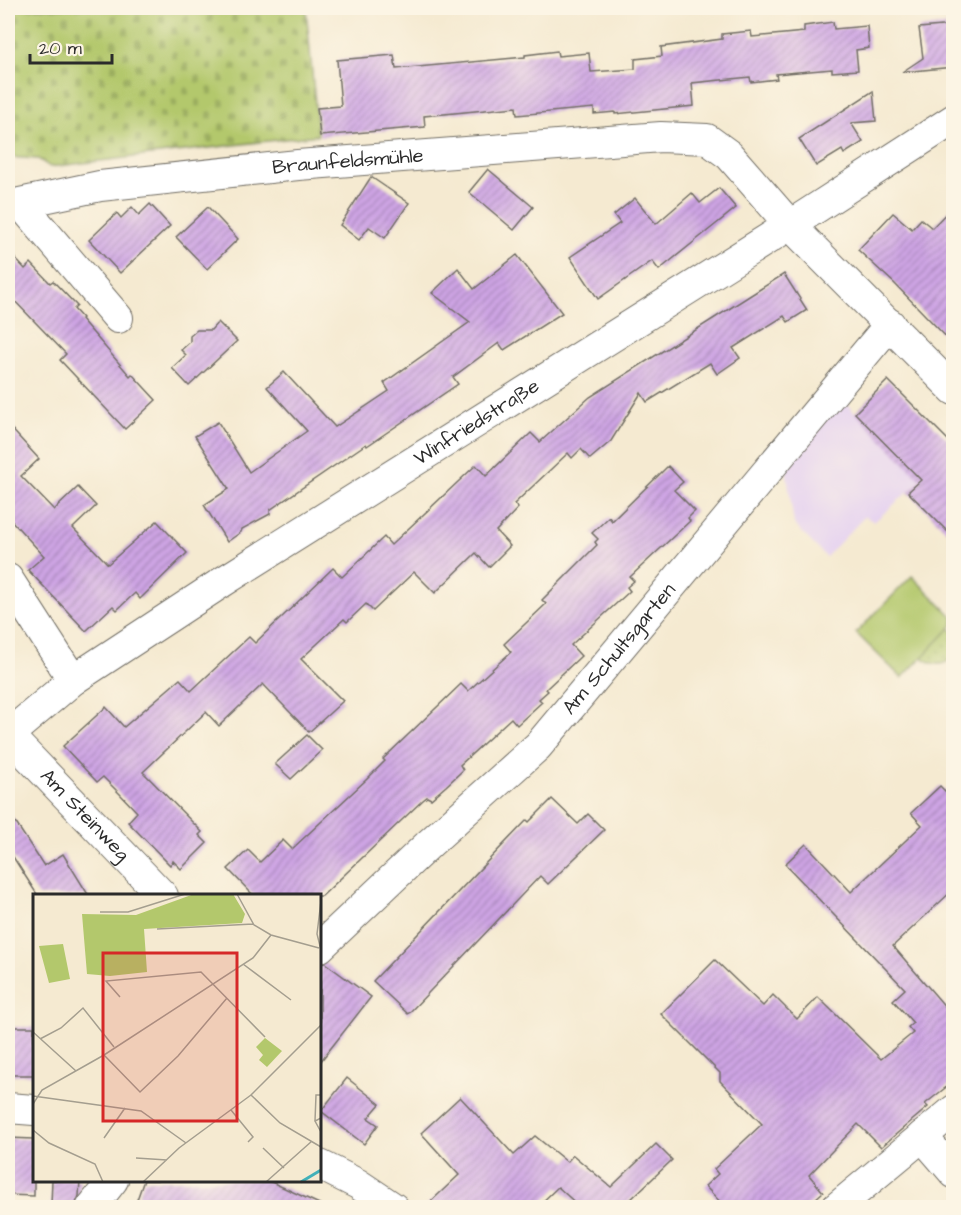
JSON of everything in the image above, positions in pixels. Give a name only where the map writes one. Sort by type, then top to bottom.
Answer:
[{"type":"street","name":"Winfriedstraße","points":[[8,735],[73,680],[224,581],[790,225],[954,119]]},
{"type":"street","name":"Braunfeldsmühle","points":[[14,204],[100,186],[298,165],[661,137],[707,139],[729,155],[790,225],[954,390]]},
{"type":"street","name":"Braunfeldsmühle","points":[[14,204],[118,318]]},
{"type":"street","name":"Am Schultsgarten","points":[[321,945],[538,746],[890,324]]},
{"type":"street","points":[[8,579],[73,680]]},
{"type":"street","name":"Am Steinweg","points":[[8,735],[161,894]]},
{"type":"street","points":[[8,1108],[33,1110]]},
{"type":"street","points":[[836,1208],[954,1110]]},
{"type":"street","points":[[922,1136],[954,1173]]},
{"type":"street","points":[[321,1166],[358,1184],[394,1208]]},
{"type":"street","points":[[91,1208],[111,1182]]},
{"type":"shaded area","points":[[888,380],[953,448],[874,522],[865,516],[826,557],[794,524],[786,468],[841,398],[855,413]]},
{"type":"green space","points":[[8,8],[306,8],[318,135],[50,167],[38,159],[8,157]]},
{"type":"green space","points":[[912,576],[953,617],[953,625],[902,678],[856,633]]},
{"type":"green space","points":[[945,625],[953,631],[953,657],[941,664],[929,662],[921,656]]},
{"type":"building","points":[[833,22],[834,29],[867,26],[869,48],[856,50],[858,70],[832,72],[832,69],[776,74],[777,79],[751,82],[750,77],[692,83],[694,106],[615,114],[615,112],[594,114],[594,108],[517,115],[516,107],[424,116],[425,127],[320,136],[317,108],[341,106],[337,60],[394,55],[396,69],[525,57],[525,55],[557,51],[558,56],[589,53],[591,72],[635,69],[635,59],[662,56],[661,47],[722,39],[722,34],[751,31],[752,37],[804,32],[804,26]]},
{"type":"building","points":[[954,25],[954,67],[902,72],[923,58],[919,28]]},
{"type":"building","points":[[873,91],[876,121],[851,123],[863,142],[844,154],[842,150],[816,166],[799,139]]},
{"type":"building","points":[[488,169],[533,207],[514,230],[469,192]]},
{"type":"building","points":[[371,177],[409,203],[385,238],[369,227],[359,240],[340,225]]},
{"type":"building","points":[[719,188],[736,208],[659,270],[652,261],[598,299],[570,257],[620,223],[614,215],[635,198],[656,224],[692,193],[700,203]]},
{"type":"building","points":[[150,204],[170,226],[120,273],[89,240],[117,213],[121,218],[132,207],[139,215]]},
{"type":"building","points":[[954,205],[954,345],[894,283],[858,250],[893,213],[912,229],[921,219],[932,228]]},
{"type":"building","points":[[208,207],[238,239],[207,269],[176,237]]},
{"type":"building","points":[[8,251],[25,269],[31,263],[50,283],[53,281],[77,306],[74,309],[81,319],[130,376],[132,374],[156,400],[125,429],[60,360],[66,354],[8,294]]},
{"type":"building","points":[[517,255],[562,313],[504,350],[499,343],[453,377],[458,384],[367,446],[366,444],[270,510],[270,514],[242,529],[227,542],[204,505],[229,489],[195,436],[218,422],[249,472],[307,431],[267,387],[284,372],[335,427],[389,391],[384,383],[470,322],[432,293],[458,268],[474,289]]},
{"type":"building","points":[[784,274],[807,310],[788,322],[784,316],[733,348],[740,358],[717,374],[710,363],[647,402],[641,393],[611,441],[590,459],[581,449],[572,458],[568,453],[514,504],[518,508],[496,531],[510,546],[489,567],[476,553],[435,593],[414,572],[373,611],[366,604],[347,622],[344,619],[301,659],[343,701],[309,732],[263,684],[219,726],[206,712],[143,772],[202,832],[199,835],[207,843],[181,869],[173,861],[170,865],[128,822],[137,812],[120,794],[103,777],[97,782],[63,746],[106,707],[124,727],[180,679],[191,691],[249,637],[255,643],[333,568],[342,577],[384,537],[391,545],[476,465],[486,476],[531,433],[540,442],[590,397]]},
{"type":"building","points":[[218,322],[237,341],[189,386],[172,368],[186,355],[181,350],[190,342],[190,336],[197,330],[211,330]]},
{"type":"building","points":[[888,380],[954,446],[954,538],[908,492],[921,480],[855,413]]},
{"type":"building","points":[[8,425],[39,459],[21,476],[54,510],[78,487],[96,506],[73,528],[108,564],[157,521],[187,553],[140,599],[135,593],[117,610],[113,606],[86,631],[28,570],[44,556],[8,517]]},
{"type":"building","points":[[668,466],[683,482],[674,490],[695,511],[688,518],[690,521],[630,577],[634,581],[627,587],[630,591],[571,645],[581,656],[546,689],[548,691],[539,699],[542,702],[517,725],[511,718],[460,765],[463,770],[431,799],[427,797],[423,800],[322,896],[321,894],[252,894],[228,869],[248,850],[260,862],[283,840],[292,849],[366,780],[385,761],[383,759],[461,684],[468,691],[511,652],[504,644],[546,604],[542,600],[597,545],[595,542],[598,539],[592,533],[609,517],[612,521]]},
{"type":"building","points":[[307,735],[322,750],[291,779],[275,764]]},
{"type":"building","points":[[940,786],[954,800],[954,889],[893,946],[954,1017],[954,1081],[925,1104],[928,1107],[881,1147],[858,1124],[809,1175],[823,1192],[805,1208],[726,1208],[705,1186],[718,1174],[714,1169],[762,1124],[720,1081],[720,1073],[661,1014],[715,960],[763,1006],[773,995],[797,1019],[818,997],[881,1059],[913,1033],[908,1027],[913,1023],[893,1000],[905,989],[785,864],[806,844],[851,892],[922,825],[911,813]]},
{"type":"building","points":[[552,799],[578,824],[588,814],[604,830],[548,884],[540,876],[408,1014],[373,981],[527,820],[529,822]]},
{"type":"building","points":[[8,811],[44,866],[63,854],[88,894],[37,894],[8,849]]},
{"type":"building","points":[[325,963],[371,997],[321,1061],[321,964]]},
{"type":"building","points":[[8,1027],[33,1027],[33,1075],[8,1075]]},
{"type":"building","points":[[347,1078],[380,1104],[368,1118],[378,1125],[364,1144],[321,1111]]},
{"type":"building","points":[[460,1097],[514,1155],[535,1136],[567,1162],[573,1155],[611,1187],[656,1144],[672,1160],[628,1202],[635,1208],[581,1208],[558,1187],[536,1208],[424,1208],[459,1175],[421,1133]]},
{"type":"building","points":[[8,1138],[33,1139],[34,1196],[8,1195]]},
{"type":"building","points":[[52,1182],[80,1182],[79,1196],[74,1208],[51,1205]]},
{"type":"building","points":[[143,1182],[271,1182],[328,1208],[134,1208]]}]
